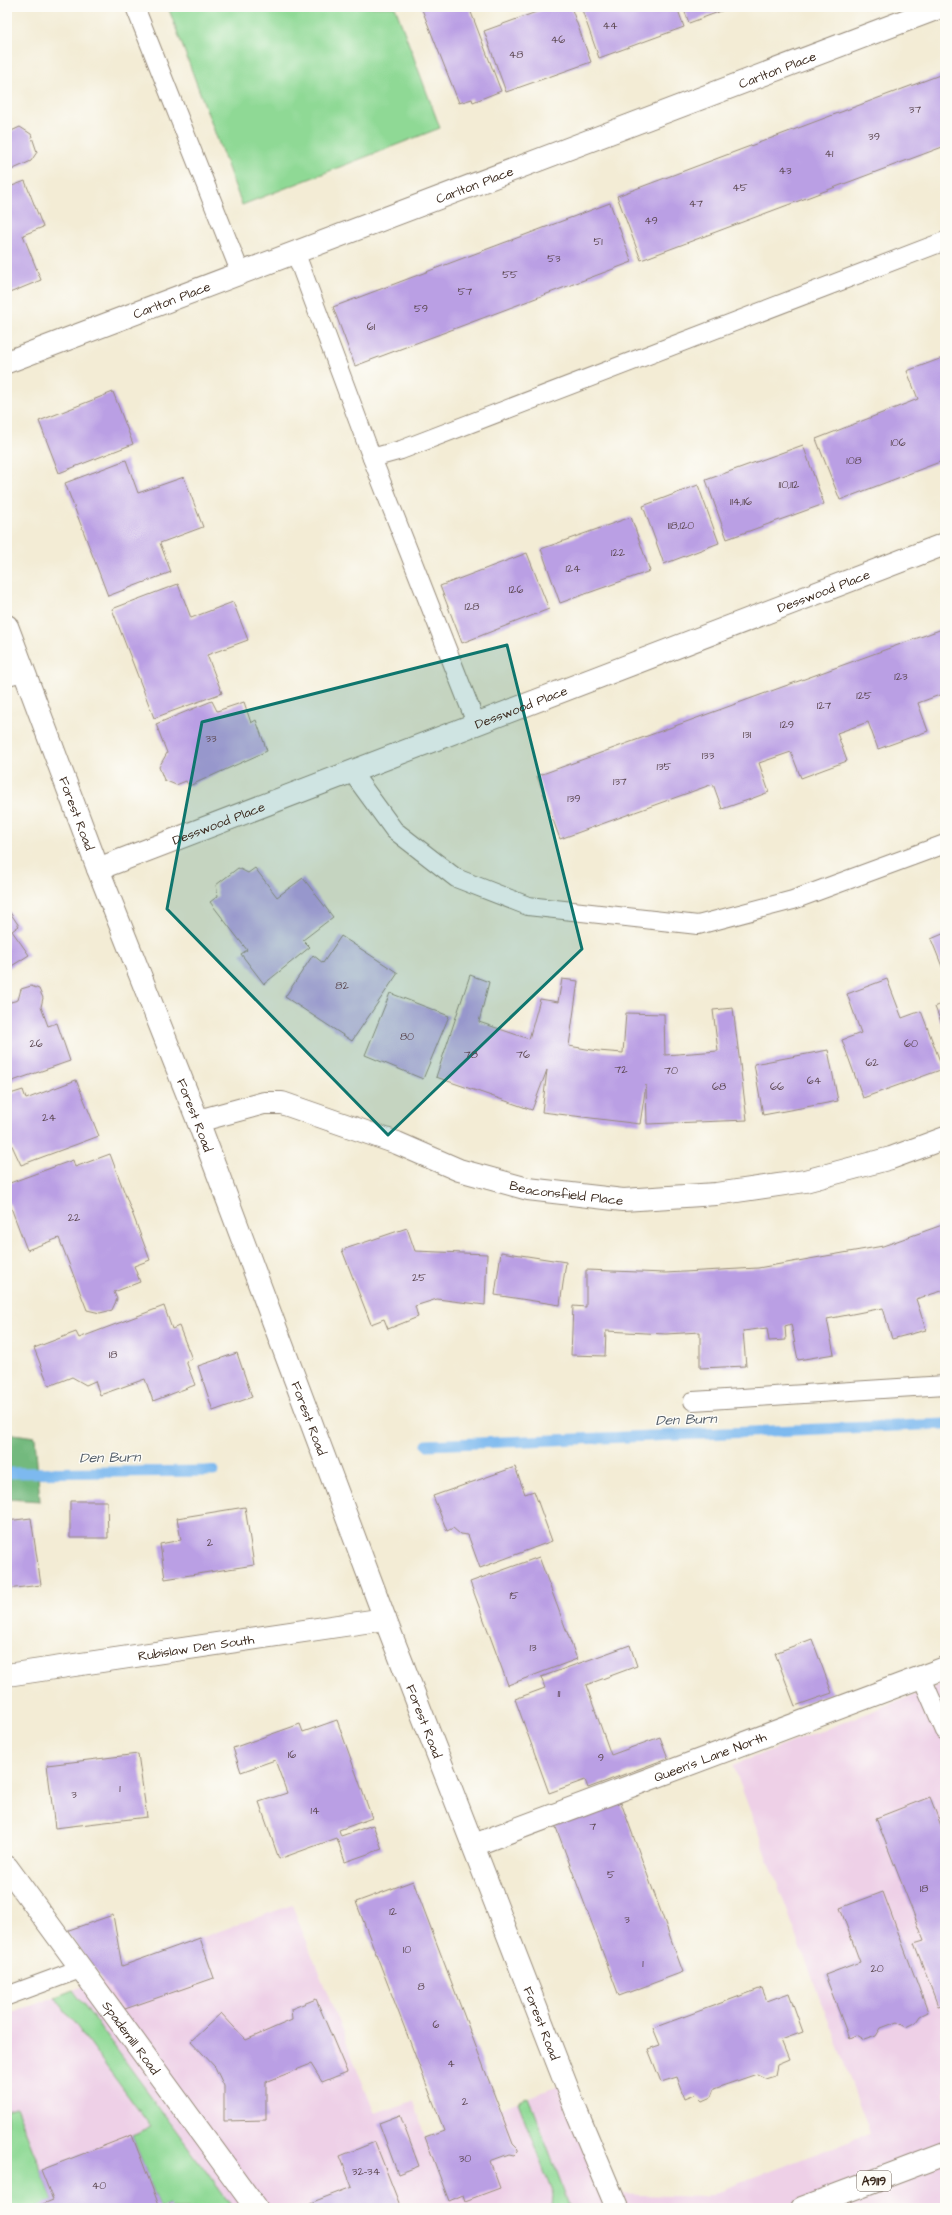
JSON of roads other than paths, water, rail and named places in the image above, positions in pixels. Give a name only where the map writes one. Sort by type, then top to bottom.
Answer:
[{"type":"street","name":"Carlton Place","points":[[7,362],[296,254],[941,7]]},
{"type":"street","name":"Desswood Place","points":[[98,868],[945,544]]},
{"type":"street","name":"Forest Road","points":[[7,626],[15,672],[98,868],[198,1121],[385,1619],[578,2113],[618,2208]]},
{"type":"street","name":"Beaconsfield Place","points":[[198,1121],[264,1103],[282,1103],[397,1143],[459,1170],[528,1189],[623,1200],[716,1194],[804,1182],[891,1158],[945,1138]]},
{"type":"street","name":"Rubislaw Den South","points":[[7,1675],[385,1619]]},
{"type":"street","name":"Queen's Lane North","points":[[474,1845],[922,1678],[945,1668]]},
{"type":"street","name":"Spademill Road","points":[[7,1867],[256,2208]]},
{"type":"street","name":"A9119","points":[[802,2208],[945,2154]]},
{"type":"lane","points":[[135,7],[241,274]]},
{"type":"lane","points":[[372,458],[401,450],[945,242]]},
{"type":"lane","points":[[296,254],[372,458],[476,723]]},
{"type":"lane","points":[[351,771],[394,830],[456,878],[528,906],[698,925],[794,900],[945,844]]},
{"type":"lane","points":[[693,1401],[945,1385]]},
{"type":"lane","points":[[922,1678],[945,1731]]},
{"type":"lane","points":[[7,1996],[80,1969]]},
{"type":"waterway","name":"Den Burn","points":[[427,1445],[945,1424]]},
{"type":"waterway","name":"Den Burn","points":[[7,1473],[214,1471]]}]
